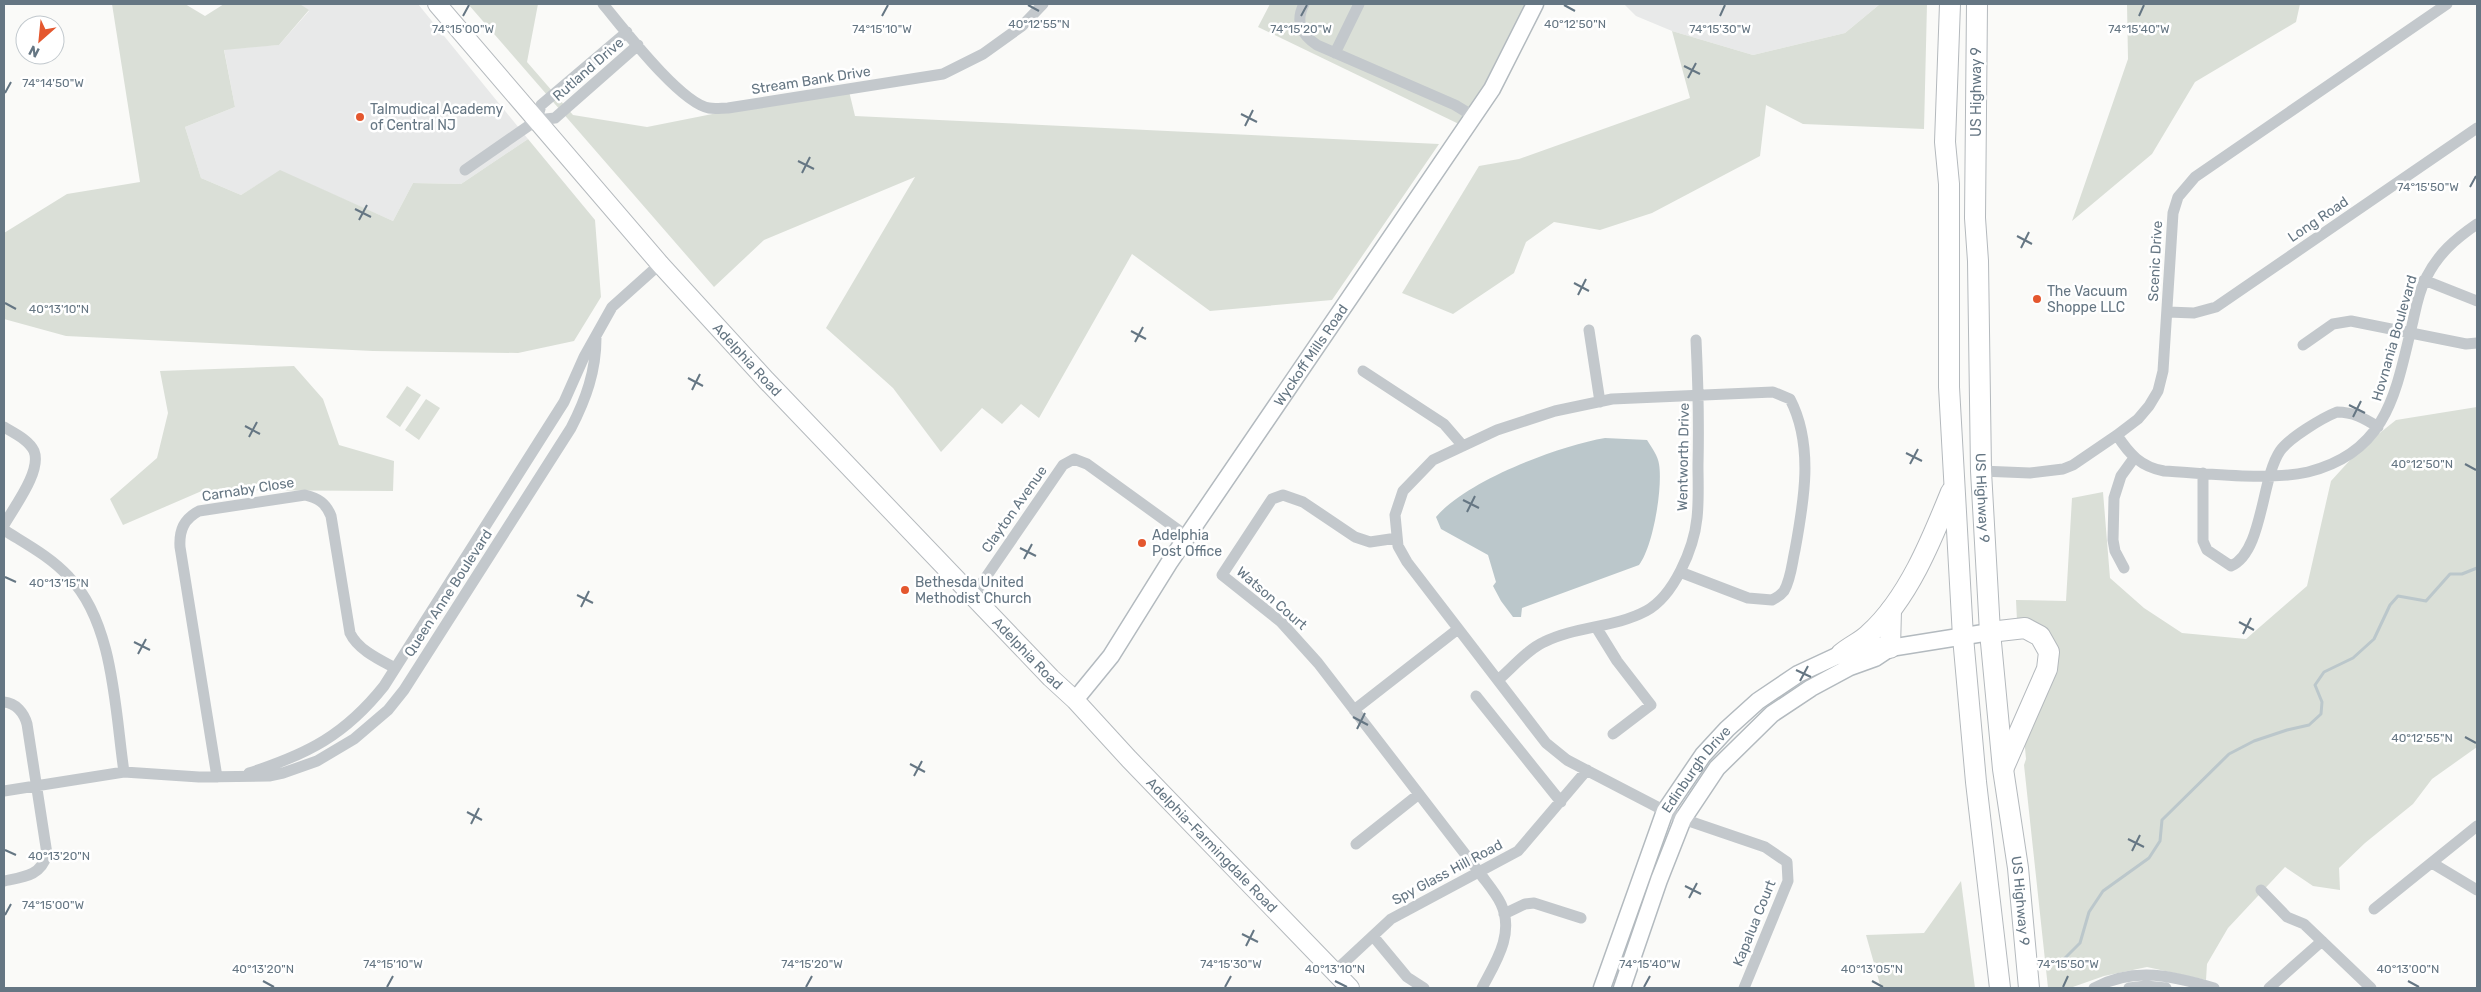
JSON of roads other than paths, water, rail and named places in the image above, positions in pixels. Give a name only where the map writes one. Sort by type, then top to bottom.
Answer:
[{"type":"highway","name":"US Highway 9","points":[[1950,4],[1946,142],[1949,184],[1949,387],[1963,637],[1976,782],[2000,988]]},
{"type":"highway","name":"US Highway 9","points":[[1977,4],[1975,218],[1978,262],[1981,471],[1990,632],[2004,769],[2018,868],[2029,988]]},
{"type":"highway","points":[[1841,654],[1870,634],[1891,610],[1934,534],[1954,485]]},
{"type":"highway","points":[[1890,648],[1891,610]]},
{"type":"highway","points":[[1990,632],[2025,628],[2040,636],[2048,652],[2047,670],[2004,769]]},
{"type":"main road","name":"Adelphia Road","points":[[437,4],[660,264],[811,430],[1051,678],[1075,700]]},
{"type":"main road","name":"Wyckoff Mills Road","points":[[1075,700],[1112,656],[1188,537],[1473,116],[1503,69],[1535,4]]},
{"type":"main road","name":"Edinburgh Drive","points":[[1602,988],[1665,811],[1703,755],[1746,712],[1798,674],[1841,654],[1851,653],[1876,644],[1890,648],[1990,632]]},
{"type":"main road","name":"Edinburgh Drive","points":[[1622,988],[1658,880],[1683,819],[1717,768],[1772,714],[1811,688],[1850,667],[1875,658],[1890,648]]},
{"type":"main road","name":"Adelphia-Farmingdale Road","points":[[1075,700],[1129,759],[1350,988]]},
{"type":"street","name":"Stream Bank Drive","points":[[603,4],[638,45],[689,99],[708,108],[728,108],[943,74],[983,54],[1022,26],[1044,4]]},
{"type":"street","points":[[1304,4],[1299,22],[1303,33],[1317,45],[1456,105],[1473,116]]},
{"type":"street","points":[[1336,53],[1359,4]]},
{"type":"street","name":"Scenic Drive","points":[[1981,471],[2055,472],[2073,465],[2117,435],[2150,406],[2158,392],[2163,371],[2173,213],[2178,197],[2190,182],[2447,4]]},
{"type":"street","name":"Rutland Drive","points":[[627,32],[541,105],[537,120],[555,118],[638,45]]},
{"type":"street","points":[[465,170],[537,120]]},
{"type":"street","name":"Long Road","points":[[2168,312],[2194,313],[2216,307],[2477,128]]},
{"type":"street","name":"Hovnania Boulevard","points":[[2117,435],[2134,458],[2156,470],[2270,475],[2307,472],[2338,461],[2361,445],[2378,427],[2394,398],[2424,280],[2448,246],[2477,224]]},
{"type":"street","name":"Queen Anne Boulevard","points":[[238,776],[297,757],[334,736],[367,707],[395,668],[564,402],[584,357],[612,307],[660,264]]},
{"type":"street","points":[[2424,280],[2458,296],[2477,301]]},
{"type":"street","points":[[2303,345],[2333,324],[2351,320],[2466,344],[2477,343]]},
{"type":"street","points":[[1589,330],[1600,402]]},
{"type":"street","name":"Queen Anne Boulevard","points":[[4,791],[124,772],[217,777],[269,776],[317,761],[354,739],[388,710],[404,690],[571,428],[592,376],[596,360],[596,338]]},
{"type":"street","points":[[1680,572],[1748,598],[1772,600],[1783,592],[1790,576],[1805,496],[1803,439],[1799,415],[1790,399],[1773,392],[1699,395],[1696,340]]},
{"type":"street","points":[[1363,371],[1444,424],[1463,446]]},
{"type":"street","name":"Wentworth Drive","points":[[1498,680],[1543,642],[1646,610],[1664,594],[1680,572],[1688,556],[1697,518],[1699,395],[1600,402],[1555,410],[1497,430],[1432,460],[1403,491],[1394,515],[1398,546],[1407,562],[1546,743],[1567,760],[1683,819]]},
{"type":"street","points":[[2203,473],[2203,541],[2207,550],[2231,566],[2236,564],[2248,550],[2270,475],[2284,447],[2328,416],[2337,412],[2347,412],[2361,416],[2378,427]]},
{"type":"street","points":[[4,427],[22,438],[33,450],[36,461],[32,476],[4,525]]},
{"type":"street","points":[[2124,568],[2115,551],[2113,540],[2114,498],[2121,476],[2134,458]]},
{"type":"street","name":"Clayton Avenue","points":[[973,596],[1063,465],[1074,459],[1087,464],[1188,537]]},
{"type":"street","name":"Carnaby Close","points":[[217,777],[179,537],[185,522],[192,515],[217,508],[305,495],[317,499],[324,504],[331,516],[350,633],[353,640],[366,651],[395,668]]},
{"type":"street","name":"Watson Court","points":[[1397,538],[1370,542],[1303,502],[1284,496],[1272,499],[1222,575],[1281,622],[1318,662],[1479,872],[1501,905],[1504,914]]},
{"type":"street","points":[[4,530],[60,568],[78,587],[92,609],[106,648],[124,772]]},
{"type":"street","points":[[1596,627],[1617,662],[1651,705],[1613,734]]},
{"type":"street","points":[[1354,710],[1458,629]]},
{"type":"street","points":[[1476,696],[1561,802]]},
{"type":"street","points":[[4,702],[16,707],[25,717],[47,854],[38,871],[28,877],[4,881]]},
{"type":"street","name":"Spy Glass Hill Road","points":[[1334,972],[1392,919],[1518,851],[1587,770]]},
{"type":"street","points":[[1356,844],[1419,794]]},
{"type":"street","name":"Kapalua Court","points":[[1683,819],[1765,847],[1787,862],[1788,881],[1744,988]]},
{"type":"street","points":[[2374,909],[2477,826]]},
{"type":"street","points":[[2432,862],[2477,890]]},
{"type":"street","points":[[2261,890],[2288,916],[2304,924],[2371,988]]},
{"type":"street","points":[[1482,988],[1502,948],[1507,924],[1504,914],[1525,904],[1534,903],[1581,918]]},
{"type":"street","points":[[1373,936],[1407,977],[1424,988]]},
{"type":"street","points":[[2269,988],[2322,941]]},
{"type":"street","points":[[2094,988],[2115,979],[2143,974],[2181,984],[2214,988]]},
{"type":"street","points":[[2129,988],[2146,986],[2166,988]]},
{"type":"waterway","points":[[2058,965],[2080,943],[2089,912],[2103,891],[2149,858],[2160,841],[2162,820],[2229,754],[2254,741],[2309,725],[2321,714],[2322,702],[2315,685],[2324,672],[2353,658],[2374,639],[2390,605],[2398,596],[2426,601],[2450,574],[2462,574],[2477,568]]},
{"type":"place","name":"Talmudical Academy of Central NJ","points":[[360,117]]},
{"type":"place","name":"The Vacuum Shoppe LLC","points":[[2037,299]]},
{"type":"place","name":"Adelphia Post Office","points":[[1142,543]]},
{"type":"place","name":"Bethesda United Methodist Church","points":[[905,590]]}]
